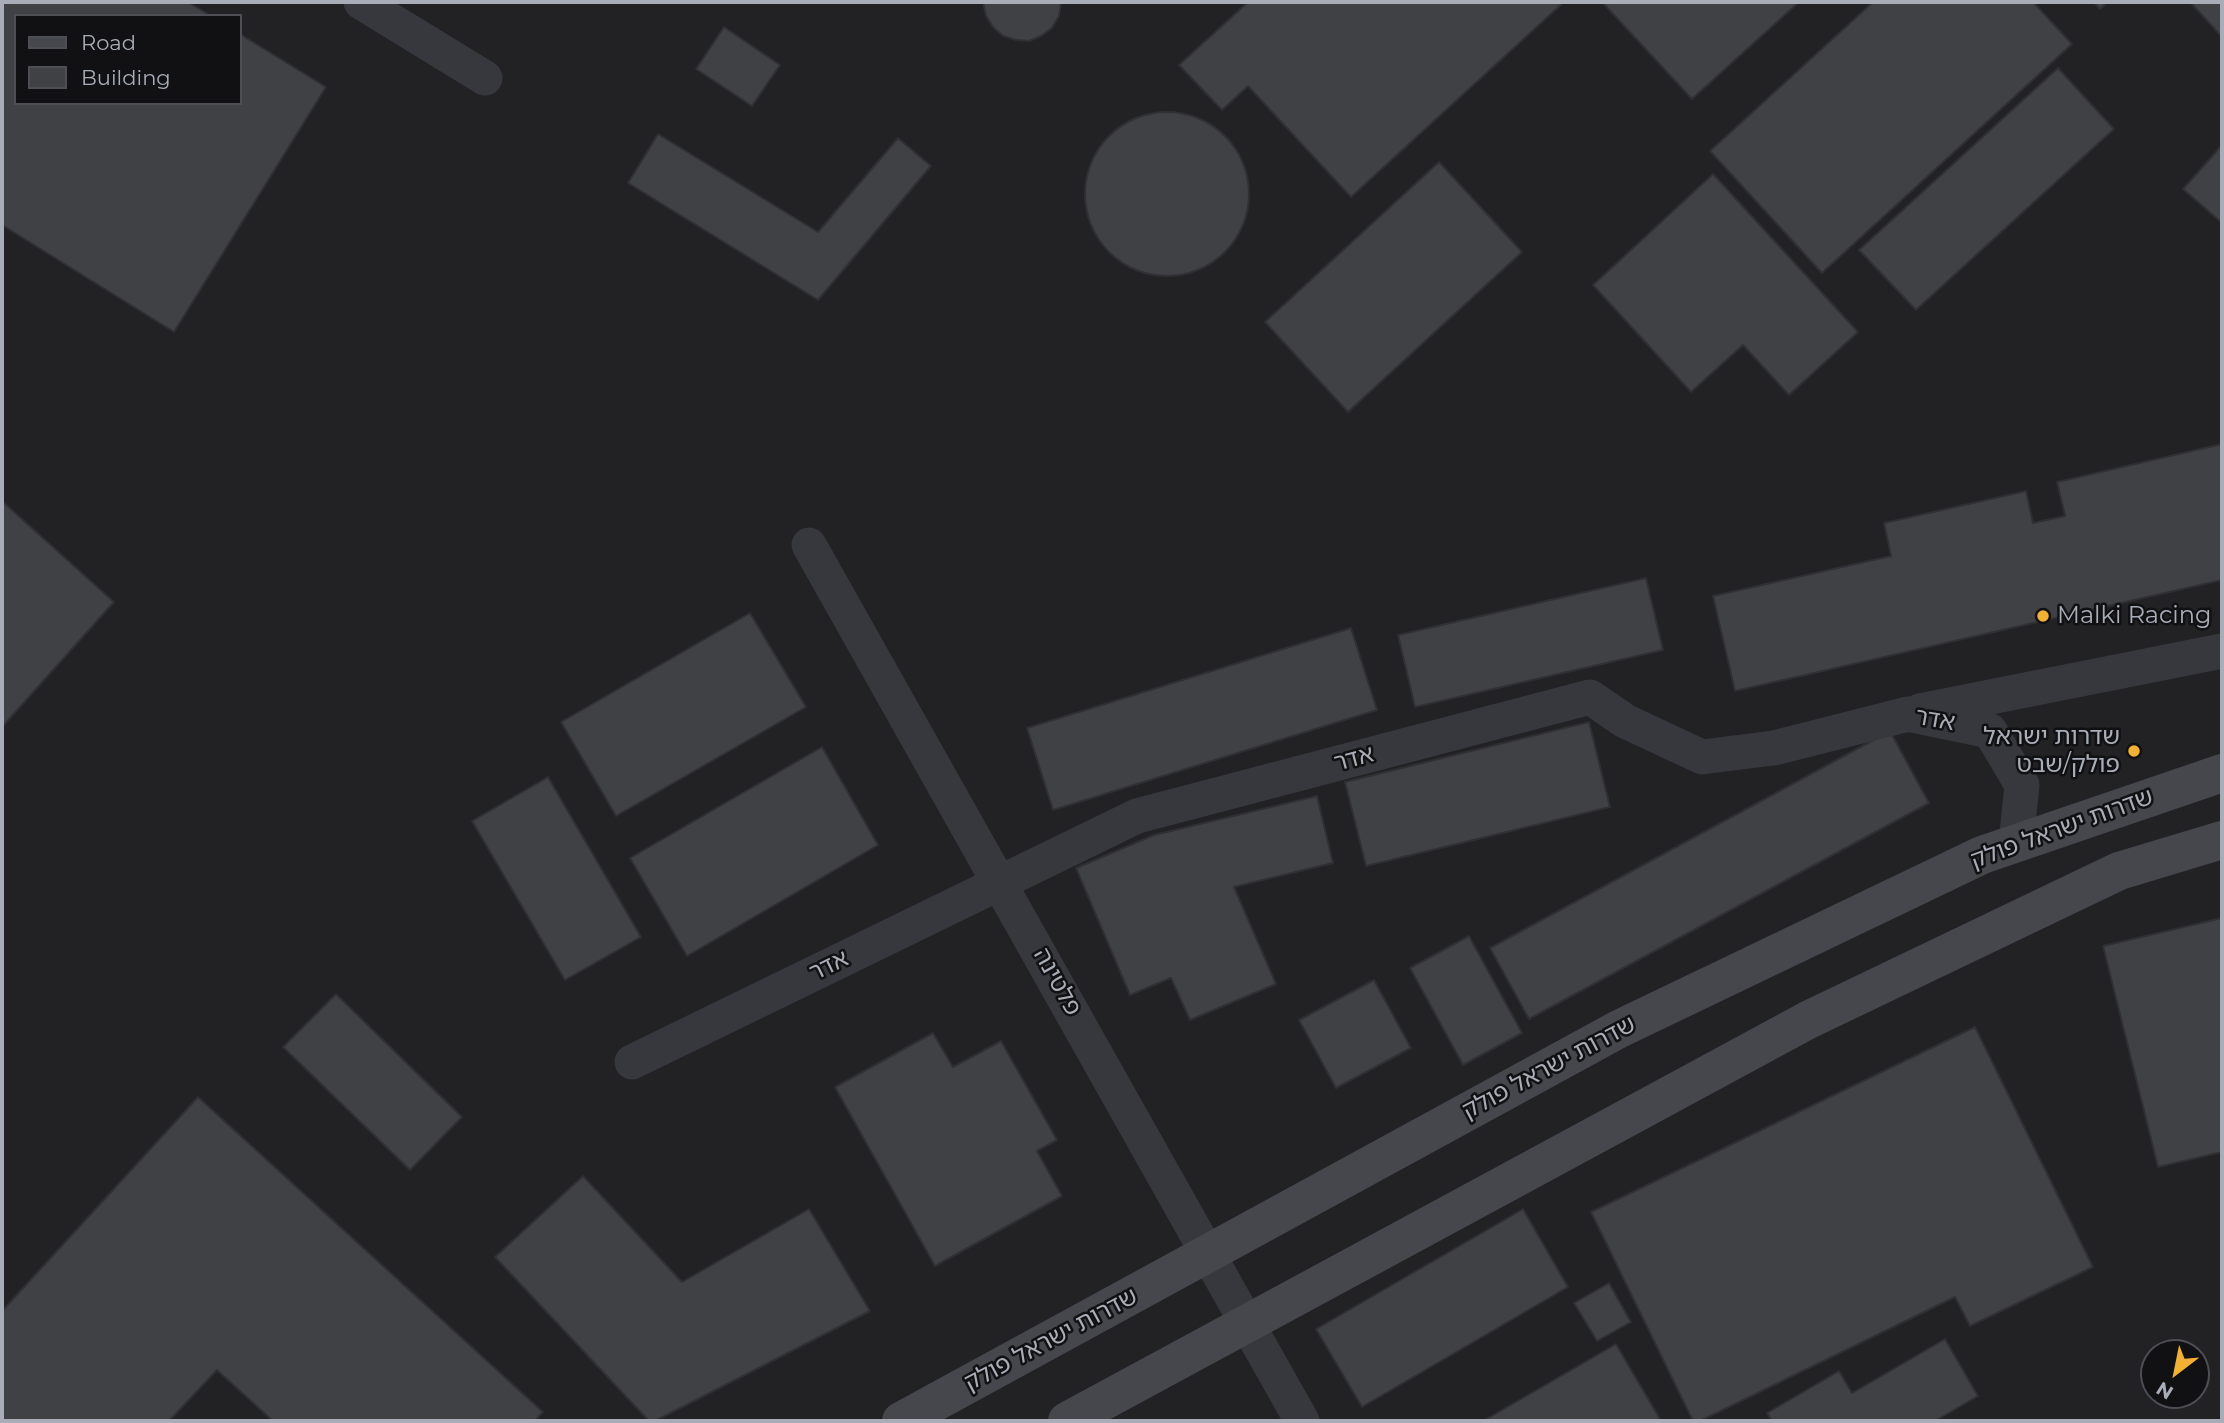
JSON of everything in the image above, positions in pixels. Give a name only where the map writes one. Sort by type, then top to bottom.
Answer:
[{"type":"street","points":[[361,2],[485,78]]},
{"type":"street","name":"פלטינה","points":[[809,545],[1302,1421]]},
{"type":"street","points":[[1908,713],[2222,651]]},
{"type":"street","name":"אדר","points":[[632,1062],[1137,816],[1590,697],[1625,721],[1702,757],[1774,748],[1908,713],[1990,731],[2022,785],[2016,843]]},
{"type":"street","name":"שדרות ישראל פולק","points":[[901,1421],[1619,1029],[1982,855],[2222,773]]},
{"type":"street","points":[[1067,1421],[1808,1020],[2119,871],[2222,839]]},
{"type":"shaded area","points":[[2,2],[2222,2],[2222,1421],[2,1421]]},
{"type":"building","points":[[2,2],[188,2],[208,14],[14,14],[14,105],[242,105],[242,35],[326,87],[174,332],[2,225]]},
{"type":"building","points":[[983,2],[1061,3],[1059,16],[1052,28],[1029,41],[1003,36],[986,16]]},
{"type":"building","points":[[1248,2],[1564,2],[1351,197],[1248,86],[1222,110],[1179,65]]},
{"type":"building","points":[[1602,2],[1799,2],[1692,99]]},
{"type":"building","points":[[1873,2],[2033,2],[2072,44],[1822,273],[1710,151]]},
{"type":"building","points":[[2094,2],[2107,2],[2100,9]]},
{"type":"building","points":[[2222,2],[2222,37],[2192,4]]},
{"type":"building","points":[[724,27],[780,65],[752,106],[696,69]]},
{"type":"building","points":[[2058,68],[2114,129],[1916,310],[1859,250]]},
{"type":"building","points":[[1167,112],[1198,118],[1225,136],[1243,163],[1249,194],[1243,225],[1225,252],[1198,270],[1167,276],[1136,270],[1109,252],[1091,225],[1085,194],[1091,163],[1109,136],[1136,118]]},
{"type":"building","points":[[658,134],[818,232],[898,138],[931,166],[818,300],[628,183]]},
{"type":"building","points":[[2222,145],[2222,223],[2183,189]]},
{"type":"building","points":[[1439,162],[1522,252],[1348,412],[1265,322]]},
{"type":"building","points":[[1713,174],[1858,332],[1789,395],[1743,345],[1691,392],[1593,285]]},
{"type":"building","points":[[2222,444],[2222,580],[1735,691],[1713,596],[1891,556],[1884,523],[2026,491],[2033,523],[2065,516],[2057,482]]},
{"type":"building","points":[[2,501],[114,602],[2,727]]},
{"type":"building","points":[[1646,578],[1663,650],[1415,707],[1398,635]]},
{"type":"building","points":[[750,613],[806,707],[616,816],[561,722]]},
{"type":"building","points":[[1351,628],[1377,710],[1053,810],[1027,728]]},
{"type":"building","points":[[1589,722],[1610,807],[1366,866],[1345,782]]},
{"type":"building","points":[[1890,731],[1929,803],[1529,1019],[1490,948]]},
{"type":"building","points":[[822,747],[878,845],[687,956],[630,858]]},
{"type":"building","points":[[548,777],[641,937],[565,980],[472,821]]},
{"type":"building","points":[[1317,796],[1333,863],[1234,887],[1276,984],[1190,1020],[1171,978],[1130,995],[1076,868],[1154,835]]},
{"type":"building","points":[[2222,918],[2222,1152],[2158,1167],[2103,946]]},
{"type":"building","points":[[1469,936],[1522,1033],[1463,1065],[1410,968]]},
{"type":"building","points":[[1374,980],[1411,1048],[1336,1088],[1299,1020]]},
{"type":"building","points":[[336,994],[462,1117],[410,1170],[283,1047]]},
{"type":"building","points":[[1975,1027],[2093,1267],[1970,1326],[1955,1297],[1700,1421],[1693,1421],[1591,1212]]},
{"type":"building","points":[[933,1033],[953,1067],[1001,1041],[1057,1140],[1037,1151],[1062,1196],[935,1266],[835,1087]]},
{"type":"building","points":[[198,1097],[543,1412],[535,1421],[273,1421],[217,1370],[169,1421],[2,1421],[2,1311]]},
{"type":"building","points":[[583,1176],[682,1282],[809,1209],[870,1311],[655,1421],[649,1421],[495,1257]]},
{"type":"building","points":[[1523,1209],[1568,1287],[1362,1407],[1316,1329]]},
{"type":"building","points":[[1609,1283],[1631,1322],[1597,1341],[1574,1303]]},
{"type":"building","points":[[1945,1339],[1978,1396],[1935,1421],[1772,1421],[1767,1413],[1839,1371],[1852,1393]]},
{"type":"building","points":[[1616,1344],[1660,1419],[1657,1421],[1483,1421]]},
{"type":"place","name":"Malki Racing","points":[[2043,616]]},
{"type":"place","name":"שדרות ישראל פולק/שבט","points":[[2134,751]]}]
